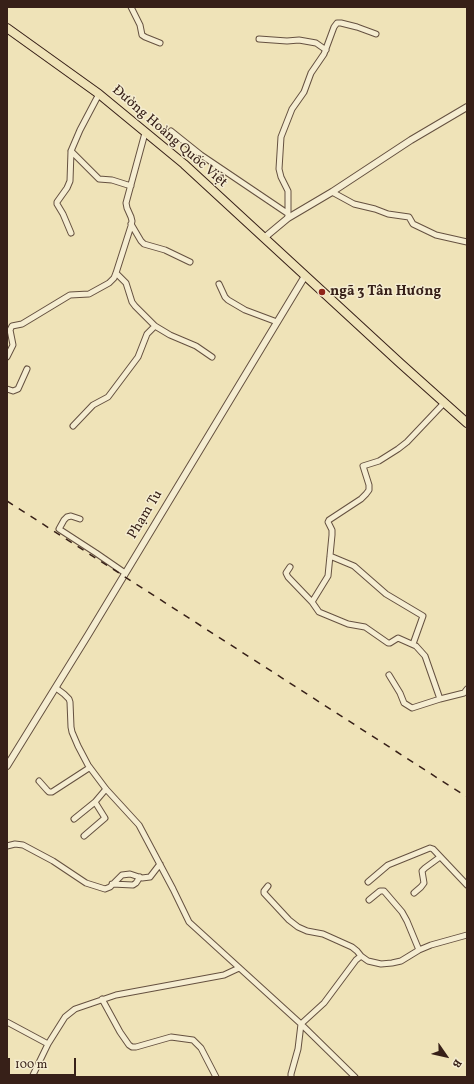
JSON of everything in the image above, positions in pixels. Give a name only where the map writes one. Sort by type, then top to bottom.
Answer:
[{"type":"highway","name":"Đường Hoàng Quốc Việt","points":[[7,28],[99,94],[184,164],[467,423]]},
{"type":"street","points":[[131,7],[140,24],[142,35],[160,43]]},
{"type":"street","points":[[288,216],[288,191],[279,169],[281,136],[292,109],[304,92],[311,73],[326,50],[334,27],[337,23],[339,22],[357,27],[376,34]]},
{"type":"street","points":[[259,39],[284,41],[299,40],[316,43],[326,50]]},
{"type":"street","points":[[71,233],[57,202],[70,181],[71,151],[99,94]]},
{"type":"street","points":[[264,238],[288,216],[332,192],[411,140],[467,107]]},
{"type":"street","points":[[171,131],[201,155],[288,216]]},
{"type":"street","points":[[7,357],[13,345],[10,330],[12,326],[22,324],[70,295],[89,294],[109,283],[114,278],[131,224],[131,217],[126,203],[146,133]]},
{"type":"street","points":[[71,151],[99,179],[112,180],[131,186]]},
{"type":"street","points":[[332,192],[354,204],[388,214],[409,217],[413,224],[436,235],[467,240]]},
{"type":"street","points":[[131,224],[144,244],[165,250],[190,262]]},
{"type":"street","points":[[116,273],[126,283],[132,302],[155,326],[170,335],[196,346],[212,357]]},
{"type":"street","name":"Phạm Tu","points":[[7,764],[56,688],[305,276]]},
{"type":"street","points":[[219,284],[225,297],[233,303],[245,310],[277,322]]},
{"type":"street","points":[[73,426],[93,405],[108,397],[138,357],[147,334],[155,326]]},
{"type":"street","points":[[7,389],[13,391],[18,389],[27,369]]},
{"type":"street","points":[[312,602],[328,576],[332,535],[332,530],[328,522],[329,520],[361,500],[369,490],[369,485],[363,466],[379,461],[407,442],[444,403]]},
{"type":"street","points":[[80,519],[71,516],[67,517],[59,528],[125,573]]},
{"type":"street","points":[[330,556],[354,566],[386,594],[423,616],[413,644]]},
{"type":"street","points":[[290,567],[286,573],[288,577],[312,602],[319,612],[348,624],[365,627],[388,643],[398,638],[413,644],[425,656],[440,699]]},
{"type":"street","points":[[389,675],[404,703],[412,708],[464,693],[467,689]]},
{"type":"street","points":[[56,688],[69,699],[72,732],[90,768],[106,789],[139,825],[189,922],[301,1024],[356,1077]]},
{"type":"street","points":[[39,781],[49,792],[52,792],[90,768]]},
{"type":"street","points":[[74,819],[95,802],[106,789]]},
{"type":"street","points":[[84,836],[106,816],[95,802]]},
{"type":"street","points":[[7,846],[15,844],[23,845],[56,863],[87,883],[105,889],[122,875],[130,874],[140,877],[150,877],[160,864]]},
{"type":"street","points":[[368,882],[388,865],[428,848],[433,849],[467,885]]},
{"type":"street","points":[[414,893],[424,882],[422,871],[440,857]]},
{"type":"street","points":[[112,884],[133,885],[140,877]]},
{"type":"street","points":[[268,886],[264,893],[289,920],[298,927],[307,931],[323,934],[352,947],[368,961],[381,964],[401,961],[430,945],[467,935]]},
{"type":"street","points":[[369,900],[380,891],[384,891],[404,917],[419,950]]},
{"type":"street","points":[[291,1077],[298,1048],[301,1024],[324,1003],[356,960],[361,956]]},
{"type":"street","points":[[32,1077],[48,1044],[68,1013],[116,995],[224,976],[240,968]]},
{"type":"street","points":[[102,999],[129,1045],[136,1047],[171,1038],[193,1040],[200,1048],[216,1077]]},
{"type":"street","points":[[7,1022],[48,1044]]},
{"type":"railway","points":[[7,501],[467,797]]},
{"type":"place","name":"ngã 3 Tân Hương","points":[[322,292]]}]
